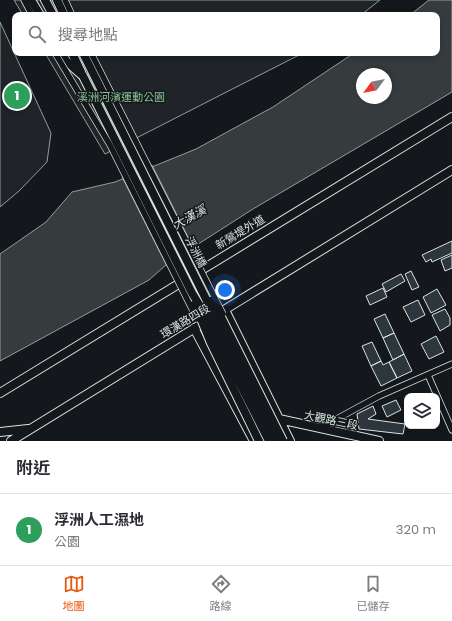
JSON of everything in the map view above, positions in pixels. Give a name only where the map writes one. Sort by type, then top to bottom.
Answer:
[{"type":"street","points":[[24,0],[30,12]]},
{"type":"street","points":[[27,0],[33,12]]},
{"type":"street","points":[[31,0],[38,12]]},
{"type":"street","points":[[45,0],[51,12]]},
{"type":"street","points":[[57,0],[63,12]]},
{"type":"street","points":[[65,0],[71,12]]},
{"type":"street","points":[[57,56],[110,145],[259,441]]},
{"type":"street","name":"浮洲橋","points":[[64,56],[66,61],[83,76]]},
{"type":"street","name":"浮洲橋","points":[[73,56],[192,293],[203,310],[269,441]]},
{"type":"street","name":"浮洲橋","points":[[85,56],[202,288],[214,316],[277,441]]},
{"type":"street","points":[[93,56],[289,441]]},
{"type":"street","name":"新鶯堤外道","points":[[0,393],[452,117]]},
{"type":"street","name":"環漢路四段","points":[[11,441],[452,170]]},
{"type":"street","points":[[202,288],[219,313],[289,441]]},
{"type":"street","points":[[192,293],[198,313],[211,343]]},
{"type":"street","points":[[225,310],[289,441]]},
{"type":"street","points":[[194,328],[219,372],[254,441],[289,441]]},
{"type":"street","points":[[219,372],[217,366],[239,352],[247,355]]},
{"type":"street","points":[[320,428],[378,396],[452,364]]},
{"type":"street","points":[[428,375],[452,430]]},
{"type":"street","name":"大觀路三段","points":[[279,419],[367,440],[380,441]]},
{"type":"street","points":[[0,432],[31,428]]},
{"type":"green space","points":[[14,0],[380,0],[365,12],[21,12]]},
{"type":"green space","points":[[0,22],[12,48],[12,56],[16,56],[51,133],[47,162],[19,191],[0,207]]},
{"type":"green space","name":"溪洲河濱運動公園","points":[[47,56],[297,56],[105,154]]},
{"type":"water","name":"大漢溪","points":[[429,0],[452,0],[452,92],[253,209],[167,264],[149,280],[0,361],[0,254],[46,222],[72,192],[115,182],[196,149],[273,107],[350,56],[440,56],[440,12],[414,12]]},
{"type":"pier","points":[[152,165],[194,249],[167,266],[122,177]]},
{"type":"building","points":[[452,241],[452,253],[432,262],[431,259],[426,262],[422,255]]},
{"type":"building","points":[[452,255],[452,268],[445,271],[441,260]]},
{"type":"building","points":[[411,271],[419,287],[412,290],[405,274]]},
{"type":"building","points":[[401,274],[405,281],[386,292],[382,284]]},
{"type":"building","points":[[383,288],[387,297],[370,305],[366,296]]},
{"type":"building","points":[[437,289],[446,305],[431,313],[423,297]]},
{"type":"building","points":[[418,300],[425,315],[411,322],[403,307]]},
{"type":"building","points":[[445,309],[450,318],[450,325],[440,331],[432,315]]},
{"type":"building","points":[[385,314],[394,333],[383,338],[374,319]]},
{"type":"building","points":[[394,333],[404,354],[393,360],[383,338]]},
{"type":"building","points":[[436,336],[444,352],[429,359],[421,344]]},
{"type":"building","points":[[372,342],[381,361],[371,366],[362,346]]},
{"type":"building","points":[[404,354],[412,371],[397,378],[389,362]]},
{"type":"building","points":[[381,361],[383,365],[389,362],[397,378],[381,386],[371,366]]},
{"type":"building","points":[[396,400],[401,410],[387,417],[382,406]]},
{"type":"building","points":[[373,406],[376,414],[368,419],[404,424],[403,434],[359,429],[357,414]]},
{"type":"place","name":"浮洲人工濕地","points":[[17,96]]}]
